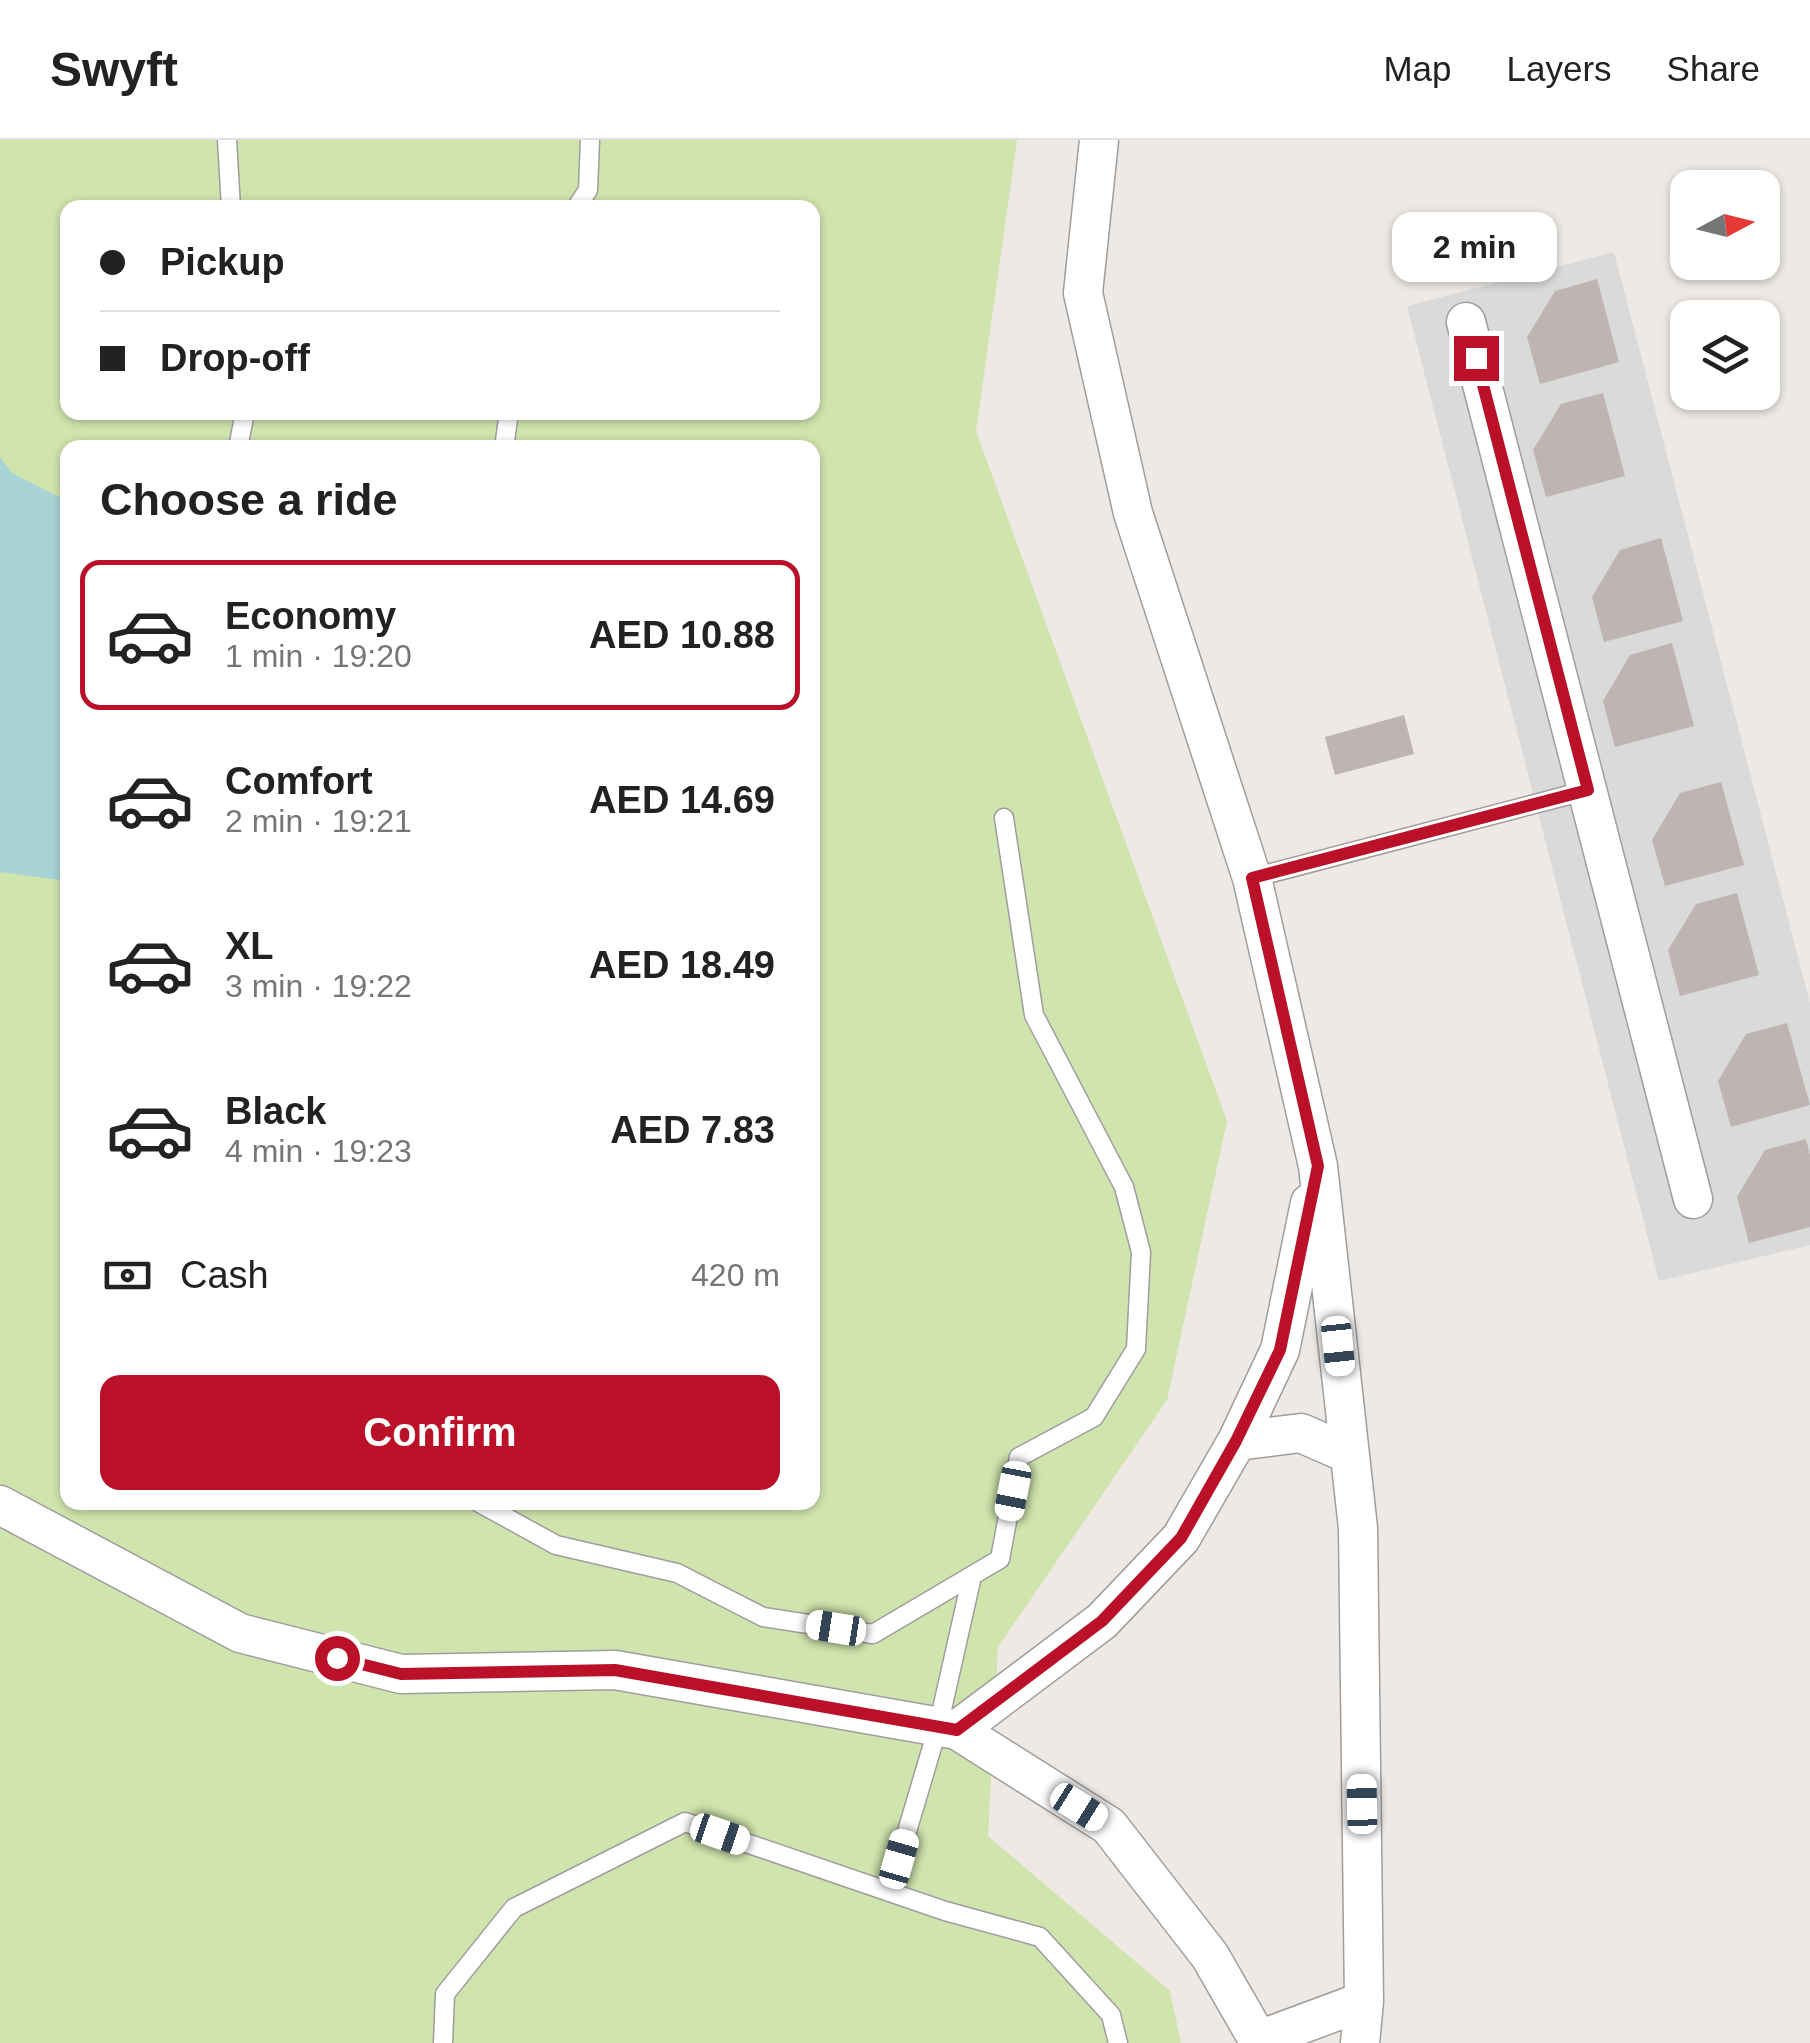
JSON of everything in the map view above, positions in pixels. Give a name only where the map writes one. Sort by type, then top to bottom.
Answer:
[{"type":"street","points":[[1098,140],[1083,293],[1133,513],[1252,878],[1318,1166],[1358,1528],[1364,2000],[1360,2043]]},
{"type":"street","points":[[1466,322],[1694,1199]]},
{"type":"street","points":[[948,1729],[1102,1621],[1181,1538],[1236,1441],[1280,1350],[1318,1166]]},
{"type":"street","points":[[1236,1441],[1300,1433],[1349,1454]]},
{"type":"street","points":[[0,1505],[240,1632],[401,1674],[615,1670],[948,1729],[1109,1826],[1210,1956],[1260,2042],[1364,2000]]},
{"type":"lane","points":[[226,140],[230,200]]},
{"type":"lane","points":[[581,200],[588,190],[590,140]]},
{"type":"lane","points":[[1252,878],[1588,790]]},
{"type":"lane","points":[[493,1510],[556,1545],[677,1573],[763,1617],[873,1634],[1000,1559],[1019,1457],[1094,1417],[1136,1348],[1141,1252],[1124,1187],[1034,1015],[1004,818]]},
{"type":"lane","points":[[889,1892],[948,1729],[972,1576]]},
{"type":"lane","points":[[443,2043],[445,1994],[514,1908],[685,1822],[889,1892],[1040,1936],[1111,2015],[1118,2043]]},
{"type":"shaded area","points":[[1614,252],[1810,1003],[1810,1245],[1659,1281],[1407,306]]},
{"type":"green space","points":[[0,140],[1017,140],[976,431],[1227,1121],[1167,1400],[998,1647],[988,1836],[1170,1991],[1181,2043],[0,2043]]},
{"type":"water","points":[[0,457],[12,473],[60,497],[60,880],[0,872]]},
{"type":"building","points":[[1597,279],[1619,362],[1540,384],[1527,337],[1555,291]]},
{"type":"building","points":[[1603,393],[1625,476],[1546,497],[1533,450],[1561,404]]},
{"type":"building","points":[[1661,538],[1683,621],[1604,642],[1592,597],[1620,550]]},
{"type":"building","points":[[1672,643],[1694,726],[1615,747],[1603,701],[1630,655]]},
{"type":"building","points":[[1404,715],[1414,754],[1335,775],[1325,737]]},
{"type":"building","points":[[1721,782],[1744,865],[1665,886],[1652,840],[1680,793]]},
{"type":"building","points":[[1737,893],[1759,975],[1680,996],[1668,950],[1696,904]]},
{"type":"building","points":[[1787,1023],[1810,1105],[1731,1127],[1718,1081],[1746,1034]]},
{"type":"building","points":[[1806,1139],[1810,1155],[1810,1227],[1749,1243],[1737,1197],[1765,1150]]},
{"type":"route","points":[[337,1658],[401,1674],[615,1670],[957,1730],[1102,1621],[1181,1538],[1236,1441],[1280,1350],[1318,1166],[1252,878],[1588,790],[1476,358]]}]
